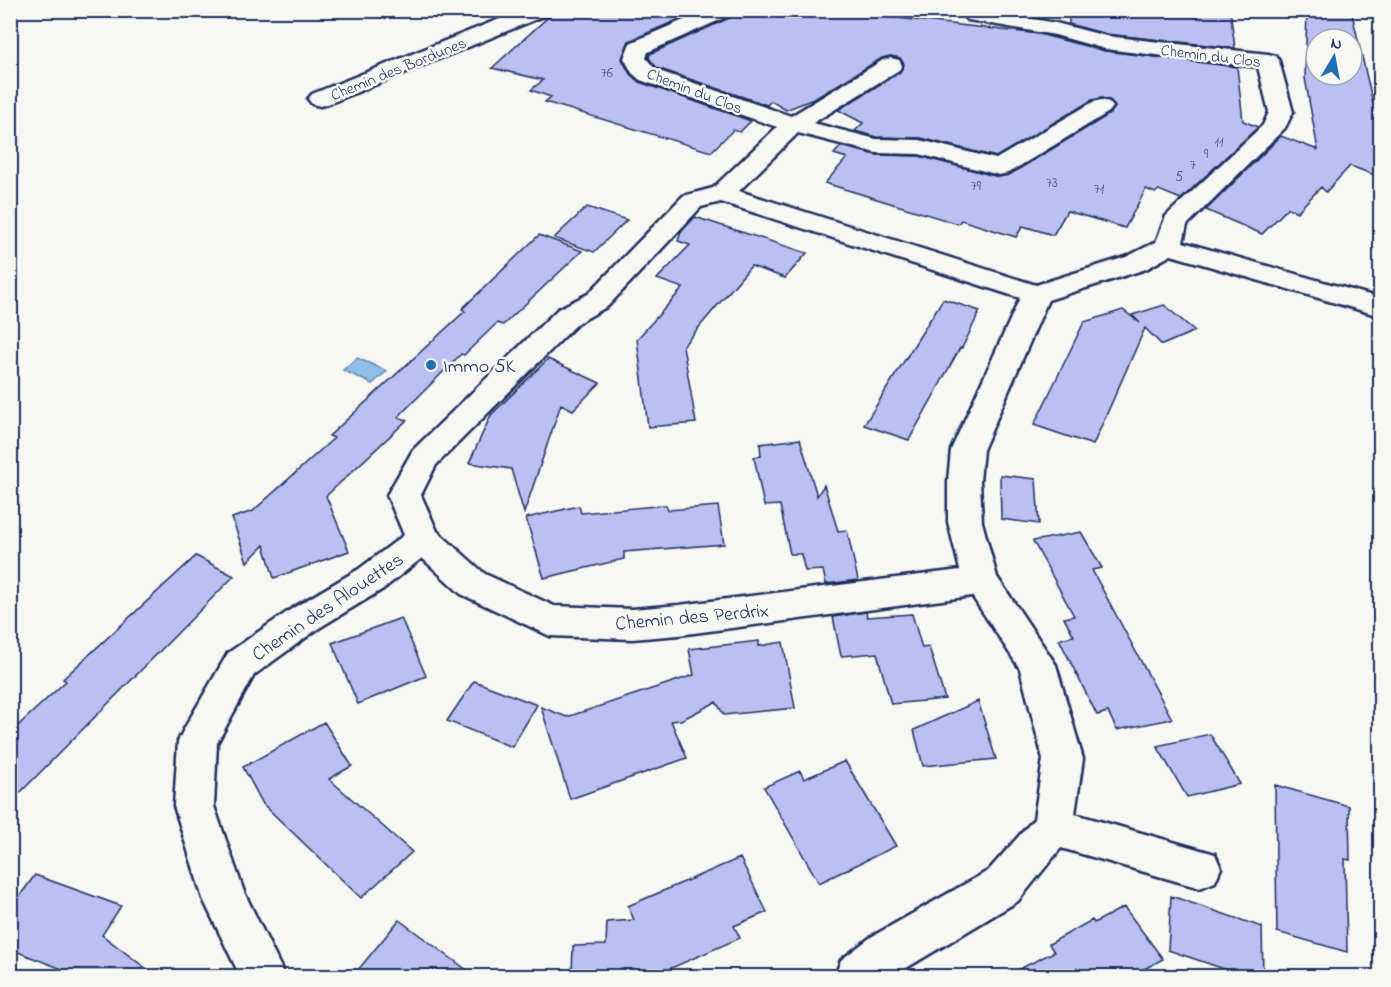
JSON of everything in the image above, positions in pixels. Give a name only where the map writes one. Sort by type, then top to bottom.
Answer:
[{"type":"street","name":"Chemin des Bordunes","points":[[320,99],[543,10]]},
{"type":"street","name":"Chemin du Clos","points":[[726,10],[638,48],[635,58],[640,68],[648,75],[793,125],[876,146],[920,147],[999,168],[1101,107]]},
{"type":"street","name":"Chemin du Clos","points":[[964,10],[975,16],[1056,29],[1105,42],[1268,61],[1281,112],[1273,128],[1175,222],[1168,246]]},
{"type":"street","points":[[891,65],[793,125],[722,194],[1036,294],[1136,263],[1168,246],[1380,307]]},
{"type":"street","name":"Chemin des Perdrix","points":[[722,194],[692,201],[598,300],[568,316],[424,458],[404,495],[423,539],[473,584],[550,621],[632,624],[691,619],[981,581]]},
{"type":"street","points":[[857,976],[887,953],[1003,886],[1053,827],[1063,759],[1037,665],[981,581],[965,522],[964,481],[967,450],[1036,294]]},
{"type":"street","name":"Chemin des Alouettes","points":[[263,976],[225,899],[194,806],[198,741],[241,664],[306,618],[371,579],[423,539]]},
{"type":"street","points":[[1053,827],[1200,868]]},
{"type":"water","points":[[357,358],[387,371],[372,384],[343,370]]},
{"type":"building","points":[[556,10],[700,10],[629,41],[622,59],[630,74],[639,82],[751,121],[740,132],[733,130],[711,152],[545,102],[551,97],[531,90],[543,80],[492,68]]},
{"type":"building","points":[[738,10],[903,10],[889,17],[1039,34],[1105,51],[1237,67],[1243,121],[1258,127],[1181,199],[1159,190],[1155,193],[1146,189],[1125,228],[1067,211],[1053,235],[1023,226],[1016,237],[961,220],[958,224],[825,183],[847,158],[834,154],[841,146],[876,155],[919,156],[999,177],[1009,175],[1110,114],[1115,107],[1111,101],[1102,98],[1092,100],[996,157],[921,138],[876,137],[855,131],[863,123],[838,110],[900,72],[904,64],[900,58],[890,56],[882,58],[816,98],[786,110],[771,101],[767,105],[657,68],[649,58],[650,54],[734,16]]},
{"type":"building","points":[[1069,10],[1230,10],[1235,48],[1106,34],[1069,24]]},
{"type":"building","points":[[1307,10],[1351,10],[1355,27],[1306,27]]},
{"type":"building","points":[[1364,65],[1380,133],[1380,177],[1350,166],[1326,192],[1321,187],[1297,212],[1288,208],[1262,234],[1206,210],[1281,136],[1318,150],[1307,87],[1364,87]]},
{"type":"building","points":[[587,207],[627,220],[594,252],[554,238]]},
{"type":"building","points":[[695,217],[807,253],[785,278],[751,266],[683,346],[696,423],[648,427],[637,339],[683,288],[657,279],[690,245],[678,241],[681,232]]},
{"type":"building","points":[[539,235],[582,251],[503,325],[497,323],[464,355],[461,354],[398,417],[407,420],[326,496],[349,551],[274,578],[264,545],[247,562],[232,518],[253,511],[334,438],[329,436],[465,311],[462,309]]},
{"type":"building","points":[[943,299],[980,311],[962,348],[909,440],[864,425]]},
{"type":"building","points":[[1164,305],[1195,331],[1162,345],[1145,328],[1093,445],[1034,425],[1084,322],[1123,310],[1140,323],[1132,315]]},
{"type":"building","points":[[548,359],[600,383],[573,410],[561,404],[524,513],[511,469],[469,463],[491,415]]},
{"type":"building","points":[[800,439],[817,496],[824,485],[838,531],[847,530],[858,580],[826,584],[823,570],[805,571],[801,554],[790,554],[780,505],[764,506],[754,457],[761,456],[760,444]]},
{"type":"building","points":[[1000,475],[1036,479],[1039,524],[1001,519]]},
{"type":"building","points":[[666,505],[668,510],[718,506],[724,544],[624,552],[624,559],[544,578],[526,518],[579,506],[581,513]]},
{"type":"building","points":[[1081,532],[1102,568],[1092,570],[1172,719],[1117,730],[1108,712],[1097,715],[1059,639],[1074,636],[1064,618],[1074,616],[1033,541]]},
{"type":"building","points":[[196,556],[234,576],[10,803],[10,733],[66,681],[63,679]]},
{"type":"building","points":[[866,612],[867,617],[912,614],[922,648],[929,647],[945,699],[891,704],[877,653],[841,656],[833,617]]},
{"type":"building","points":[[401,618],[426,676],[358,704],[332,643]]},
{"type":"building","points":[[759,641],[759,646],[783,642],[795,708],[724,715],[716,702],[681,720],[671,721],[687,758],[570,799],[541,707],[567,717],[694,675],[689,649]]},
{"type":"building","points":[[474,681],[537,705],[512,747],[447,721]]},
{"type":"building","points":[[978,701],[996,759],[923,766],[914,730]]},
{"type":"building","points":[[324,722],[352,766],[329,779],[412,852],[361,898],[263,804],[243,767]]},
{"type":"building","points":[[1210,734],[1240,784],[1187,797],[1157,746]]},
{"type":"building","points":[[845,761],[896,846],[819,883],[764,787],[800,771],[804,779]]},
{"type":"building","points":[[1275,785],[1349,806],[1350,860],[1345,859],[1347,952],[1277,932]]},
{"type":"building","points":[[740,858],[767,912],[734,926],[740,938],[653,976],[572,976],[573,946],[606,945],[607,922],[634,920],[628,906]]},
{"type":"building","points":[[35,875],[121,906],[102,935],[156,976],[80,976],[10,949],[10,909]]},
{"type":"building","points":[[1171,896],[1262,927],[1263,976],[1245,976],[1168,950]]},
{"type":"building","points":[[1124,907],[1163,959],[1131,976],[1005,976],[1054,952],[1049,944],[1092,920],[1094,923]]},
{"type":"building","points":[[399,920],[475,976],[353,976]]},
{"type":"place","name":"Immo 5K","points":[[431,365]]}]
